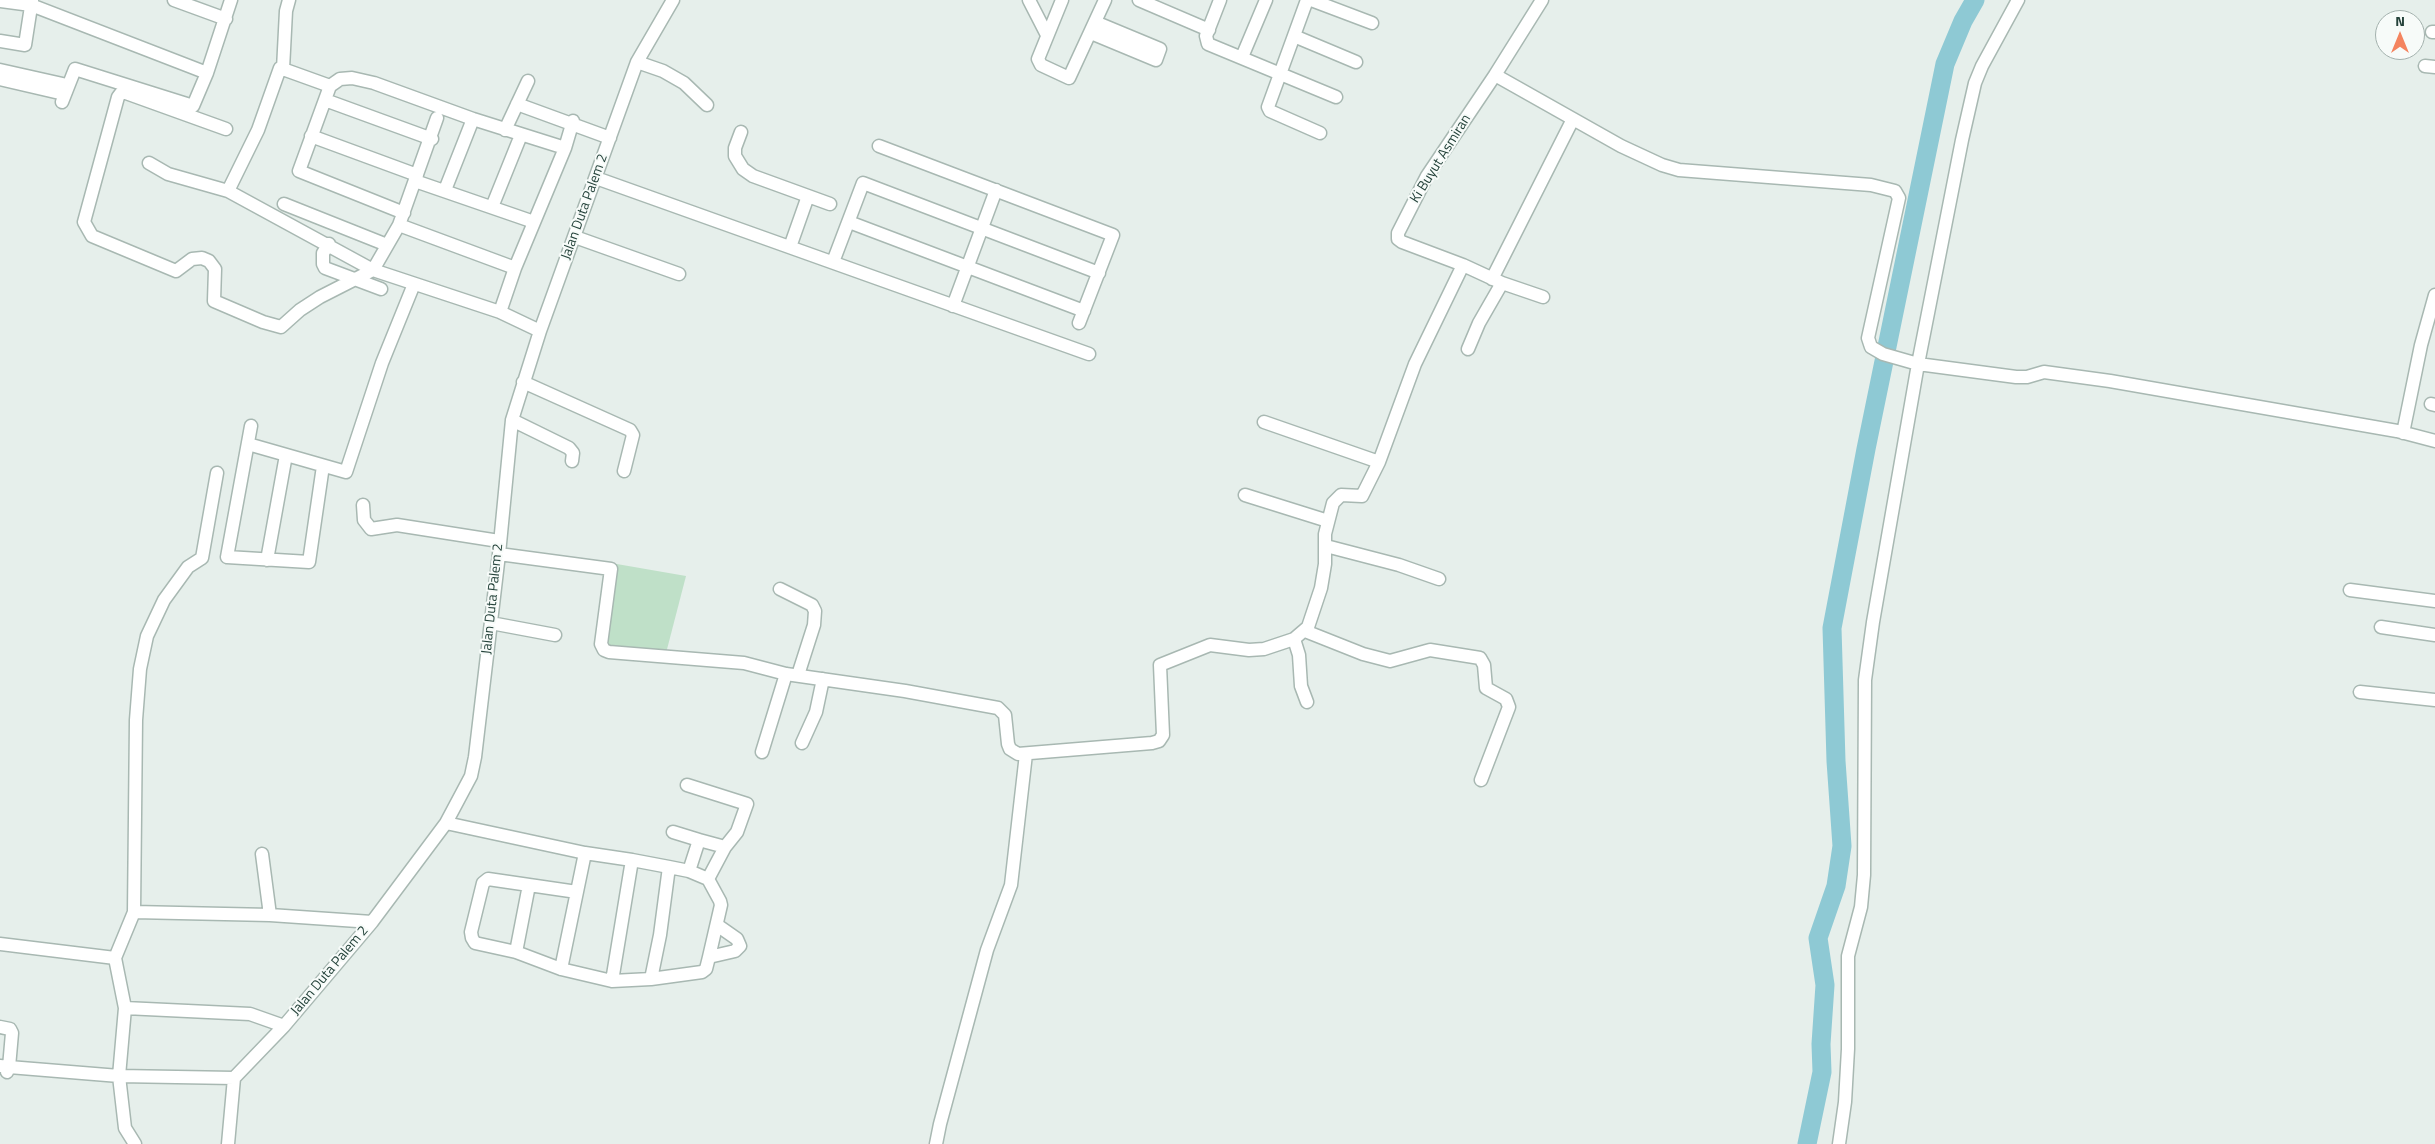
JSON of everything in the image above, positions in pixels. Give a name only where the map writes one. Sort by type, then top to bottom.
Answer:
[{"type":"street","points":[[174,0],[226,19]]},
{"type":"street","points":[[65,94],[75,69],[193,106],[226,19],[230,0]]},
{"type":"street","points":[[283,69],[286,10],[289,0]]},
{"type":"street","name":"Jalan Duta Palem 2","points":[[234,1078],[284,1026],[372,922],[446,822],[471,776],[491,623],[512,420],[540,331],[637,62],[673,0]]},
{"type":"street","points":[[1028,0],[1047,35]]},
{"type":"street","points":[[1062,0],[1038,55],[1038,62],[1040,65],[1070,78],[1105,0]]},
{"type":"street","points":[[1139,0],[1209,30]]},
{"type":"street","points":[[1220,0],[1206,38],[1208,44],[1336,97]]},
{"type":"street","points":[[1242,57],[1266,0]]},
{"type":"street","points":[[1307,0],[1268,110],[1320,133]]},
{"type":"street","points":[[1311,0],[1372,22]]},
{"type":"street","name":"Ki Buyut Asmiran","points":[[1542,0],[1495,75],[1427,176],[1398,233],[1398,239],[1464,265],[1497,281],[1543,297]]},
{"type":"street","points":[[1839,1144],[1845,1102],[1848,1050],[1848,956],[1861,907],[1864,874],[1865,680],[1872,622],[1913,362],[1975,83],[1982,66],[2018,0]]},
{"type":"street","points":[[0,1],[32,3],[207,72]]},
{"type":"street","points":[[0,41],[25,45],[32,3]]},
{"type":"street","points":[[1294,36],[1356,62]]},
{"type":"street","points":[[637,62],[663,71],[677,79],[707,105]]},
{"type":"street","points":[[228,191],[258,130],[278,70],[283,69],[330,86]]},
{"type":"street","points":[[0,70],[65,94]]},
{"type":"street","points":[[1495,75],[1621,146],[1662,165],[1679,170],[1871,186],[1896,191],[1899,198],[1868,338],[1871,346],[1883,354],[1913,362],[2016,377],[2027,377],[2044,372],[2110,381],[2403,433],[2435,441]]},
{"type":"street","points":[[0,79],[65,94]]},
{"type":"street","points":[[515,268],[301,173],[300,167],[330,86],[340,79],[362,80],[505,130],[565,148]]},
{"type":"street","points":[[505,130],[528,81]]},
{"type":"street","points":[[226,129],[126,93],[121,93],[118,96],[84,222],[92,236],[176,271],[192,259],[202,258],[209,261],[215,270],[214,301],[278,327],[285,326],[300,310],[373,270],[401,219],[432,139],[437,118]]},
{"type":"street","points":[[325,100],[432,139]]},
{"type":"street","points":[[518,104],[573,122],[610,138]]},
{"type":"street","points":[[445,190],[473,119]]},
{"type":"street","points":[[1468,349],[1497,281],[1573,120]]},
{"type":"street","points":[[500,312],[515,268],[565,148],[573,122]]},
{"type":"street","points":[[741,132],[735,148],[735,156],[743,169],[753,176],[830,204]]},
{"type":"street","points":[[492,206],[521,135]]},
{"type":"street","points":[[311,136],[445,190],[534,222]]},
{"type":"street","points":[[879,146],[1114,235],[1079,323]]},
{"type":"street","points":[[149,163],[168,174],[228,191],[329,244],[373,270],[500,312],[540,331]]},
{"type":"street","points":[[596,178],[1089,354]]},
{"type":"street","points":[[833,262],[864,183],[1099,272]]},
{"type":"street","points":[[953,306],[996,190]]},
{"type":"street","points":[[790,247],[808,196]]},
{"type":"street","points":[[284,204],[387,245]]},
{"type":"street","points":[[848,222],[1084,311]]},
{"type":"street","points":[[575,237],[679,274]]},
{"type":"street","points":[[329,244],[323,254],[324,266],[352,280],[381,289]]},
{"type":"street","points":[[363,505],[364,520],[371,529],[397,526],[611,569],[601,637],[601,647],[604,650],[744,663],[792,675],[905,690],[998,708],[1005,715],[1006,736],[1010,749],[1018,754],[1159,741],[1163,735],[1164,715],[1160,665],[1210,645],[1258,650],[1294,639],[1311,624],[1324,574],[1328,522],[1336,498],[1345,494],[1362,496],[1379,462],[1415,364],[1464,265]]},
{"type":"street","points":[[248,444],[346,472],[382,363],[414,284]]},
{"type":"street","points":[[2403,433],[2421,345],[2435,295]]},
{"type":"street","points":[[523,382],[630,430],[633,435],[624,471]]},
{"type":"street","points":[[512,420],[570,448],[573,453],[572,461]]},
{"type":"street","points":[[1264,422],[1379,462]]},
{"type":"street","points":[[251,426],[227,557],[309,562],[323,466]]},
{"type":"street","points":[[267,560],[286,455]]},
{"type":"street","points":[[135,1144],[126,1128],[119,1076],[126,1008],[115,958],[134,912],[136,720],[140,669],[147,636],[164,600],[188,567],[202,558],[217,473]]},
{"type":"street","points":[[1245,495],[1328,522]]},
{"type":"street","points":[[1326,546],[1399,565],[1438,579]]},
{"type":"street","points":[[762,752],[814,625],[815,610],[812,605],[780,589]]},
{"type":"street","points":[[2350,590],[2435,601]]},
{"type":"street","points":[[491,623],[555,635]]},
{"type":"street","points":[[2381,627],[2435,635]]},
{"type":"street","points":[[1305,631],[1363,654],[1390,661],[1430,650],[1480,658],[1484,666],[1486,688],[1506,699],[1509,707],[1481,780]]},
{"type":"street","points":[[1294,639],[1299,656],[1301,686],[1307,702]]},
{"type":"street","points":[[802,743],[816,712],[823,679]]},
{"type":"street","points":[[2360,692],[2435,700]]},
{"type":"street","points":[[936,1144],[987,950],[1012,885],[1026,754]]},
{"type":"street","points":[[687,785],[747,804],[737,832],[725,847],[708,878]]},
{"type":"street","points":[[446,822],[585,853],[689,871],[708,878],[721,905],[706,969],[702,972],[651,979],[612,981],[561,969],[516,952],[476,943],[471,932],[484,882],[493,879],[577,892]]},
{"type":"street","points":[[673,832],[725,847]]},
{"type":"street","points":[[689,871],[699,840]]},
{"type":"street","points":[[561,969],[585,853]]},
{"type":"street","points":[[262,854],[270,915]]},
{"type":"street","points":[[612,981],[632,860]]},
{"type":"street","points":[[651,979],[660,935],[669,867]]},
{"type":"street","points":[[516,952],[529,885]]},
{"type":"street","points":[[134,912],[270,915],[372,922]]},
{"type":"street","points":[[709,957],[735,951],[740,946],[736,940],[717,925]]},
{"type":"street","points":[[0,944],[115,958]]},
{"type":"street","points":[[126,1008],[250,1014],[284,1026]]},
{"type":"street","points":[[0,1027],[10,1029],[12,1033],[5,1068],[119,1076],[234,1078],[228,1144]]},
{"type":"green space","points":[[611,563],[686,576],[665,657],[596,644]]},
{"type":"waterway","points":[[1807,1144],[1822,1072],[1821,1044],[1825,985],[1818,938],[1836,886],[1842,846],[1836,761],[1832,628],[1866,449],[1945,64],[1963,21],[1975,0]]}]
